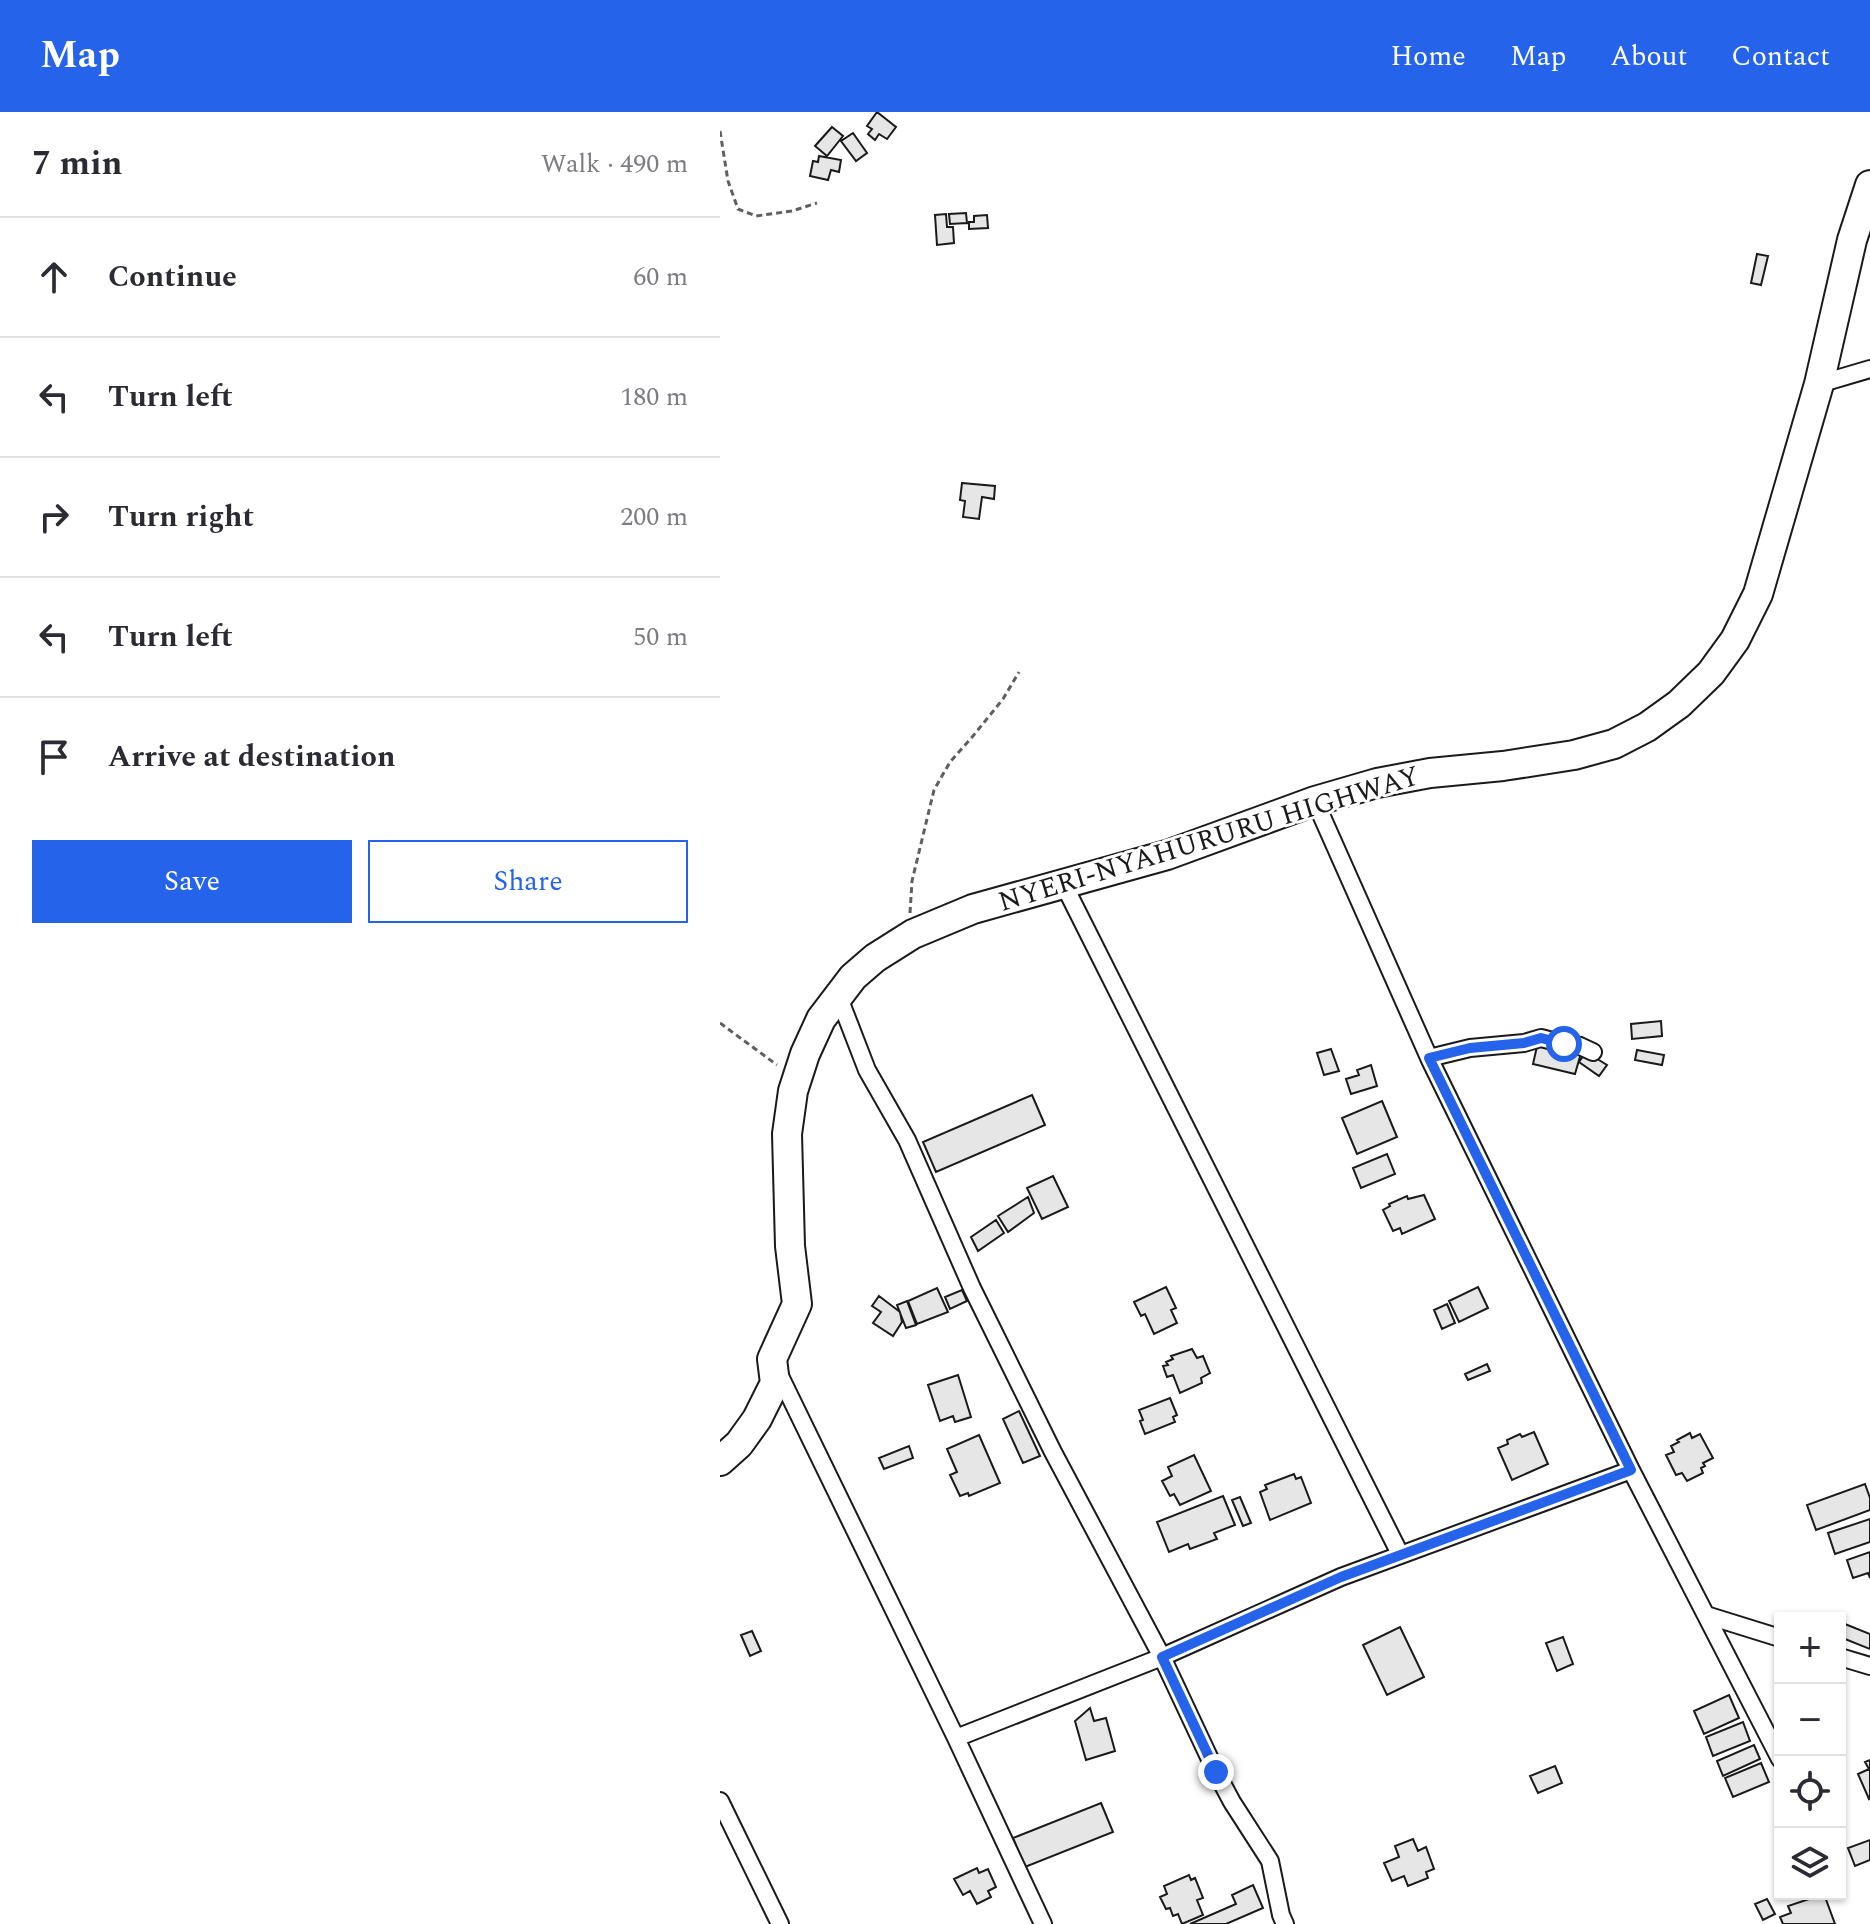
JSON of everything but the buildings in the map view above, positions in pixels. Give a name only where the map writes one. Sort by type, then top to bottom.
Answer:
[{"type":"highway","name":"NYERI-NYAHURURU HIGHWAY","points":[[720,1461],[739,1444],[757,1419],[775,1383],[772,1359],[797,1304],[790,1246],[787,1134],[793,1091],[821,1019],[853,977],[875,958],[908,937],[973,909],[1167,855],[1315,801],[1377,783],[1430,773],[1574,755],[1614,744],[1647,727],[1679,704],[1711,673],[1735,640],[1758,594],[1819,384],[1852,240],[1870,185]]},
{"type":"street","points":[[1819,384],[1870,369]]},
{"type":"street","points":[[1315,801],[1429,1058],[1631,1470],[1778,1756]]},
{"type":"street","points":[[1064,885],[1400,1554]]},
{"type":"street","points":[[838,995],[867,1070],[907,1140],[972,1288],[1053,1452],[1162,1657],[1216,1772],[1270,1861],[1285,1924]]},
{"type":"street","points":[[1429,1058],[1470,1048],[1524,1043],[1541,1038],[1580,1046],[1593,1052]]},
{"type":"street","points":[[772,1359],[1043,1924]]},
{"type":"street","points":[[956,1738],[1162,1657],[1341,1577],[1631,1470]]},
{"type":"street","points":[[1706,1615],[1774,1636]]},
{"type":"street","points":[[1846,1659],[1870,1666]]},
{"type":"street","points":[[720,1801],[780,1924]]},
{"type":"path","points":[[720,131],[728,181],[738,209],[756,216],[792,211],[817,203]]},
{"type":"path","points":[[908,937],[912,881],[934,790],[950,762],[1003,699],[1019,672]]},
{"type":"path","points":[[720,1023],[768,1060],[797,1077]]},
{"type":"route","points":[[1216,1772],[1162,1657],[1341,1577],[1631,1470],[1429,1058],[1470,1048],[1524,1043],[1541,1038],[1564,1044]]}]
